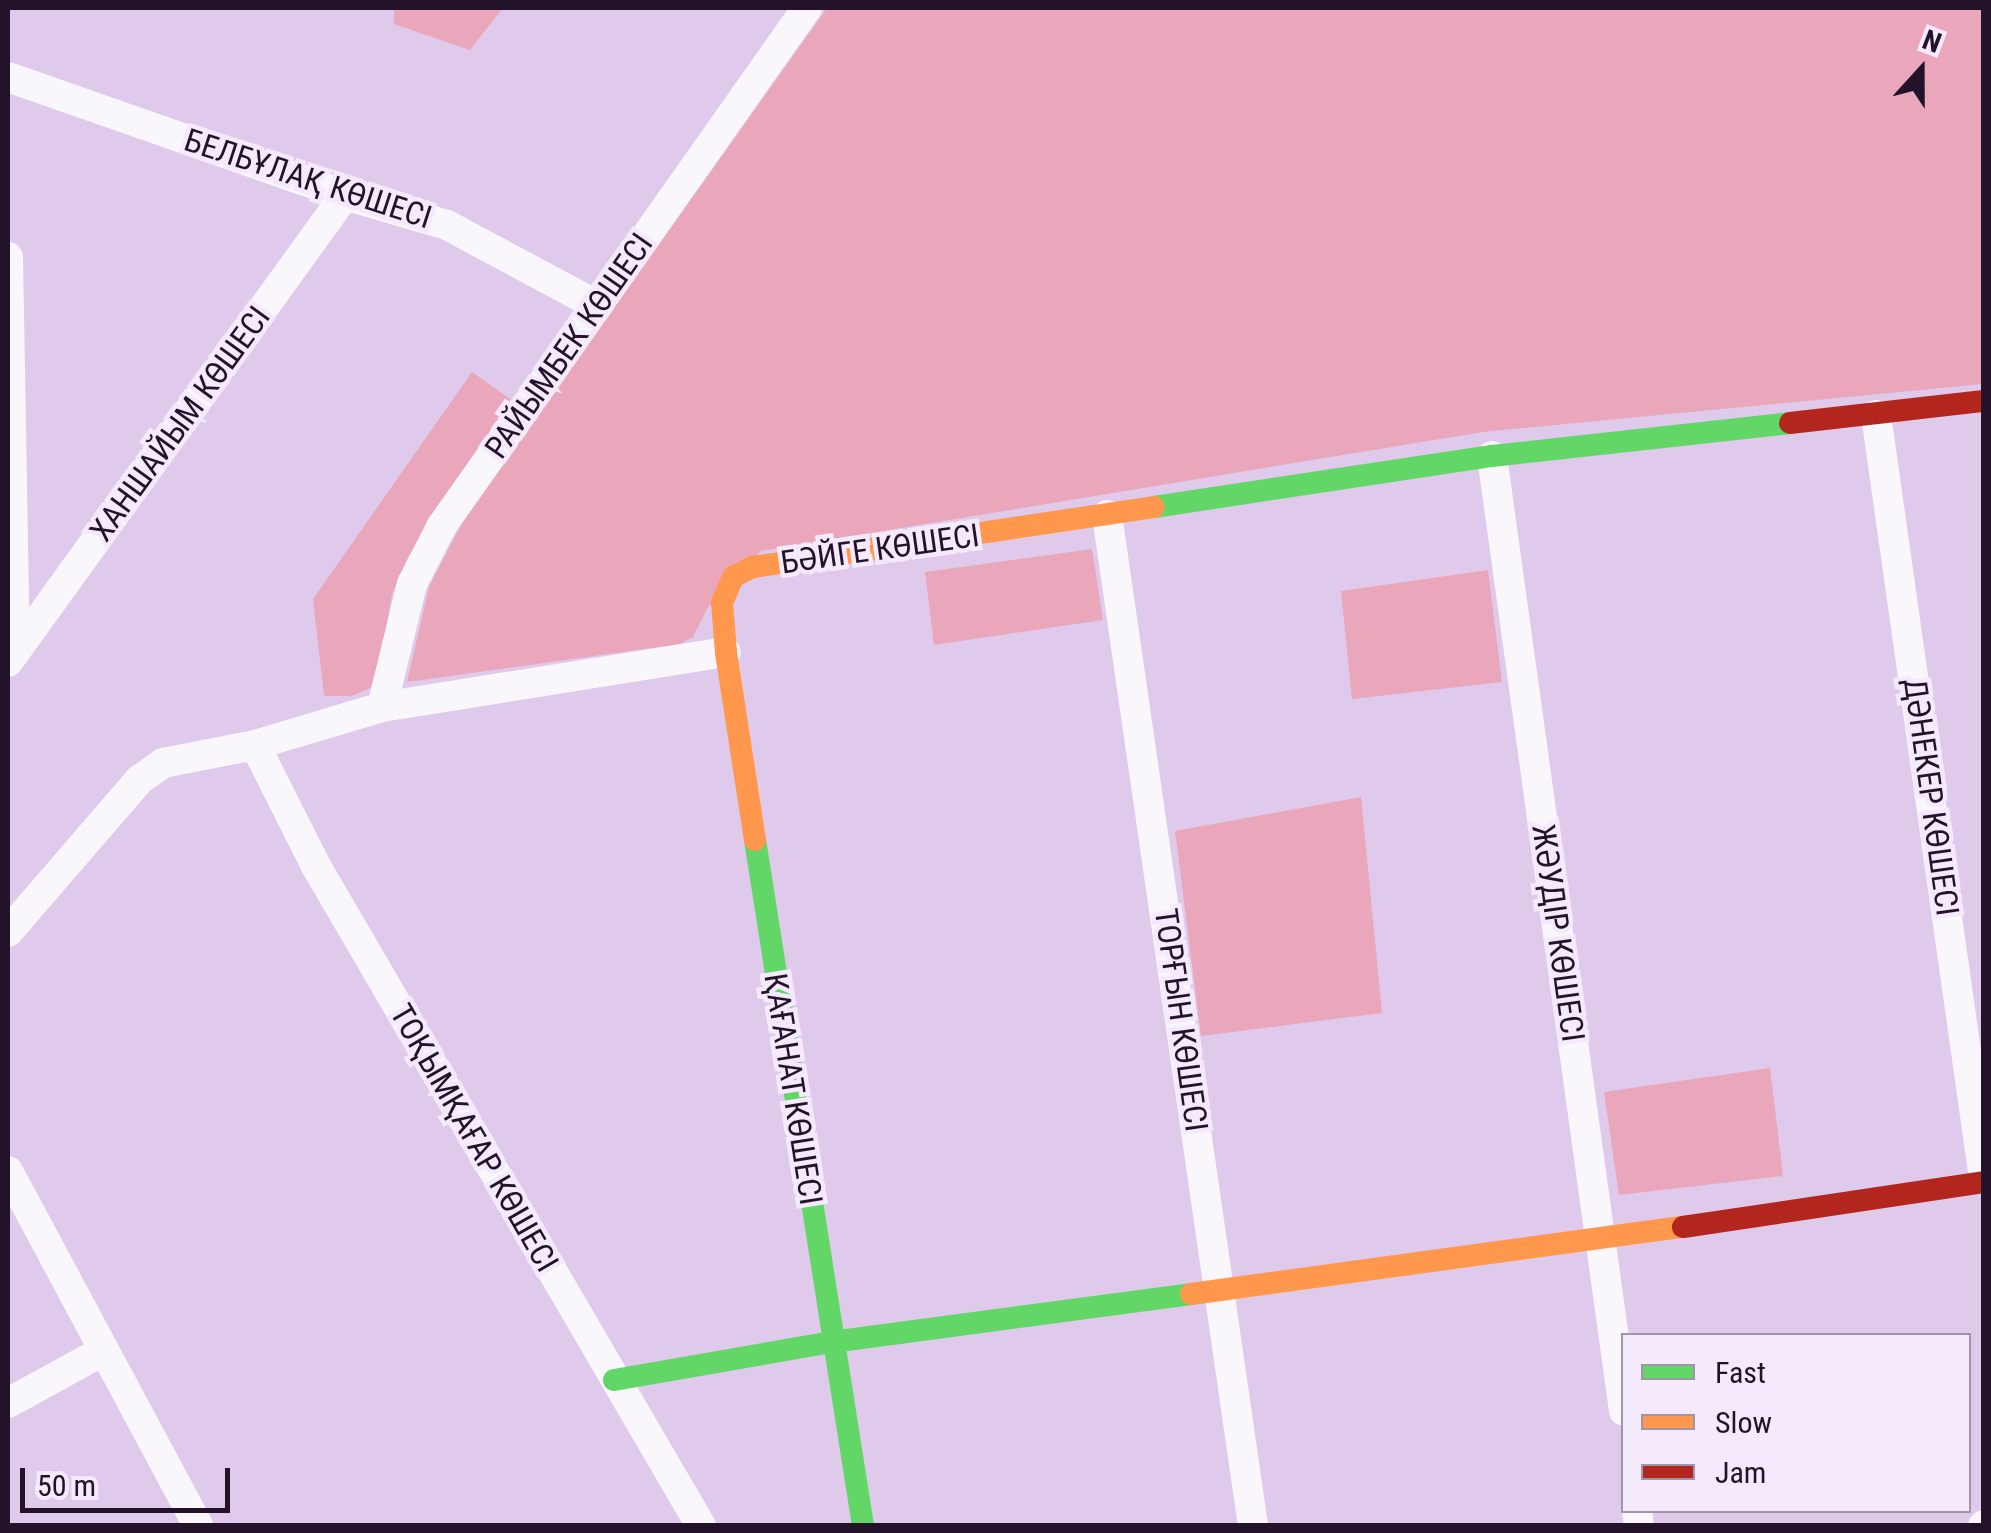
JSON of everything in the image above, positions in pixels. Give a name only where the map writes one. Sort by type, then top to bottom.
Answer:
[{"type":"street","name":"РАЙЫМБЕК КӨШЕСІ","points":[[382,708],[412,584],[440,527],[807,8]]},
{"type":"street","name":"БЕЛБҰЛАҚ КӨШЕСІ","points":[[8,77],[345,195],[416,213],[478,238],[598,306]]},
{"type":"street","name":"ХАНШАЙЫМ КӨШЕСІ","points":[[11,658],[345,195]]},
{"type":"street","name":"ХАНШАЙЫМ КӨШЕСІ","points":[[8,257],[11,658]]},
{"type":"street","points":[[1876,415],[1984,401]]},
{"type":"street","name":"БӘЙГЕ КӨШЕСІ","points":[[726,652],[724,592],[743,571],[1492,456],[1876,415]]},
{"type":"street","name":"ДӘНЕКЕР КӨШЕСІ","points":[[1876,415],[1984,1181]]},
{"type":"street","name":"ЖӘУДІР КӨШЕСІ","points":[[1492,456],[1621,1389]]},
{"type":"street","name":"ТОРҒЫН КӨШЕСІ","points":[[1107,516],[1254,1526]]},
{"type":"street","points":[[8,932],[140,780],[163,763],[255,745],[382,708],[726,652]]},
{"type":"street","name":"ҚАҒАНАТ КӨШЕСІ","points":[[726,652],[863,1526]]},
{"type":"street","name":"ТОҚЫМҚАҒАР КӨШЕСІ","points":[[255,745],[316,866],[702,1526]]},
{"type":"street","points":[[8,1171],[198,1526]]},
{"type":"street","points":[[614,1380],[832,1342],[1601,1239],[1984,1181]]},
{"type":"street","points":[[8,1402],[104,1351]]},
{"type":"shaded area","points":[[394,8],[503,8],[470,50],[394,24]]},
{"type":"shaded area","points":[[827,8],[1983,8],[1983,384],[1483,432],[761,551],[708,607],[693,637],[680,644],[407,682],[429,587],[464,519]]},
{"type":"shaded area","points":[[472,372],[516,403],[408,557],[392,594],[379,673],[370,688],[352,696],[324,696],[313,599]]},
{"type":"shaded area","points":[[1092,549],[1103,620],[934,645],[925,572]]},
{"type":"shaded area","points":[[1488,570],[1502,682],[1352,699],[1341,591]]},
{"type":"shaded area","points":[[1361,797],[1382,1013],[1201,1036],[1175,831]]},
{"type":"shaded area","points":[[1770,1068],[1783,1176],[1619,1195],[1604,1092]]},
{"type":"traffic: fast","points":[[1154,507],[1492,456],[1790,423]]},
{"type":"traffic: fast","points":[[755,840],[863,1526]]},
{"type":"traffic: fast","points":[[614,1380],[832,1342],[1191,1294]]},
{"type":"traffic: slow","points":[[755,840],[726,652],[722,603],[733,577],[753,567],[1154,507]]},
{"type":"traffic: slow","points":[[1191,1294],[1683,1227]]},
{"type":"traffic: jam","points":[[1790,423],[1984,401]]},
{"type":"traffic: jam","points":[[1683,1227],[1984,1182]]}]
